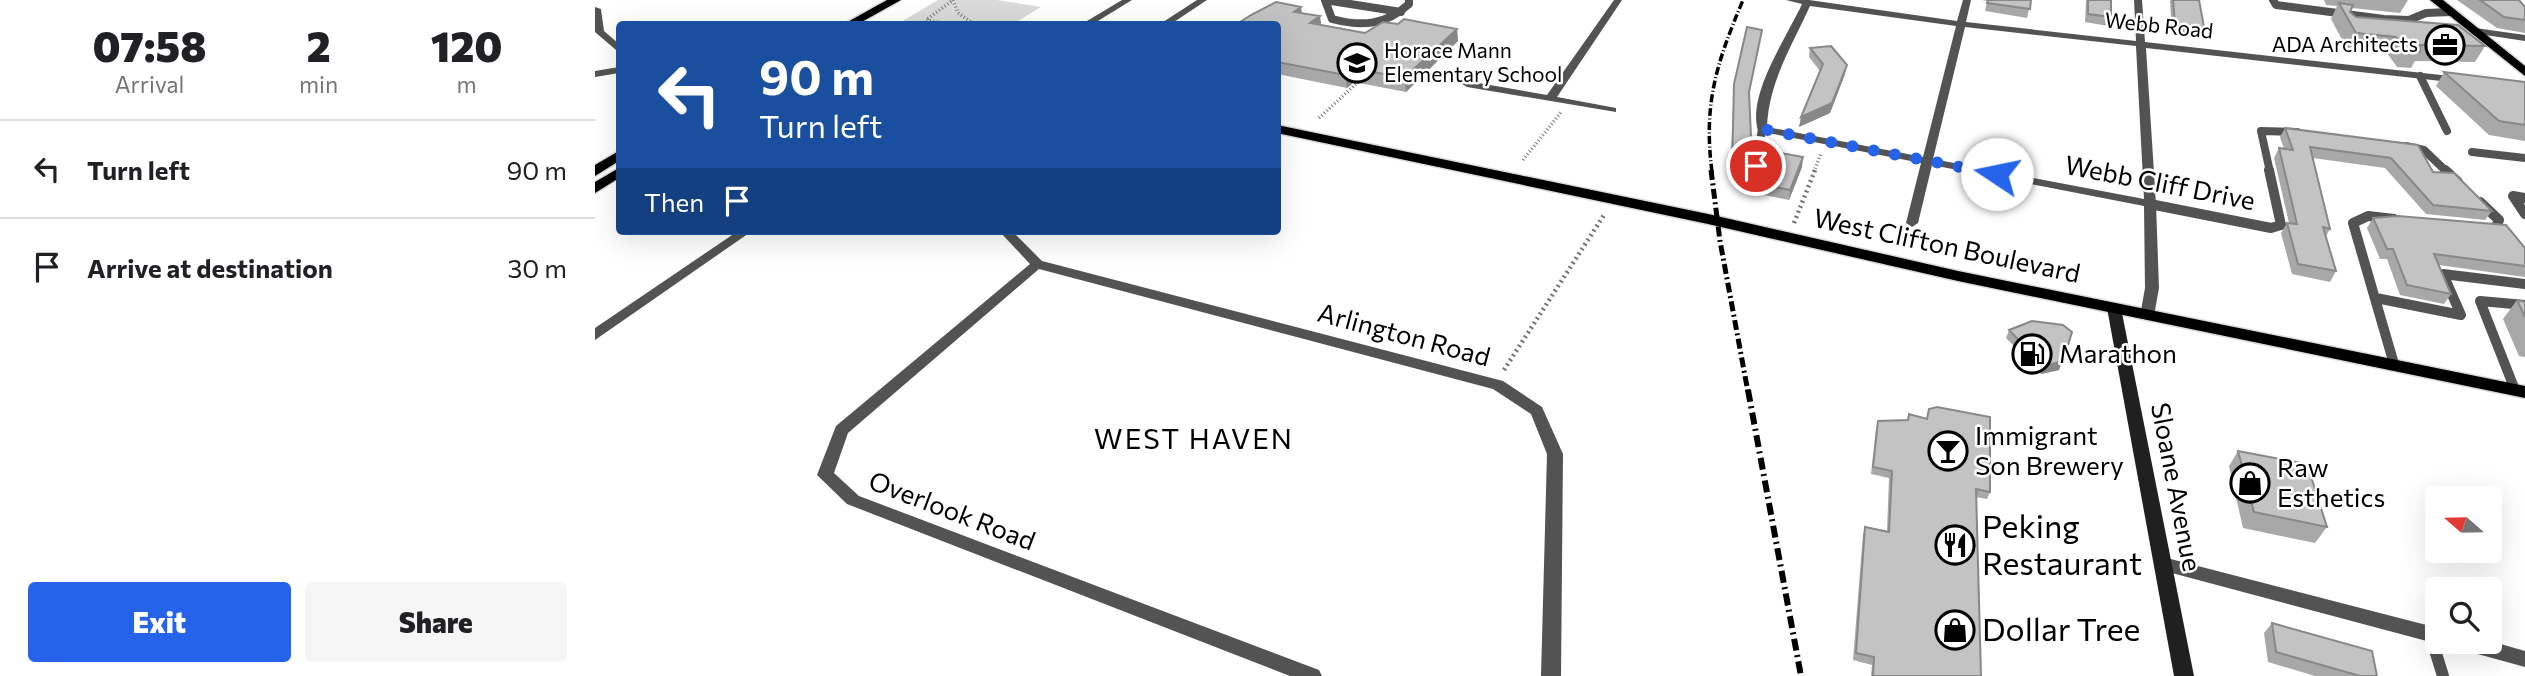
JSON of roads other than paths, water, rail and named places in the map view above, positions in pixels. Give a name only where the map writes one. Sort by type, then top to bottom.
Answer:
[{"type":"main road","points":[[856,21],[895,0]]},
{"type":"main road","points":[[2436,0],[2473,35],[2525,72]]},
{"type":"main road","name":"West Clifton Boulevard","points":[[1281,130],[2147,316],[2520,391]]},
{"type":"main road","points":[[595,172],[616,157]]},
{"type":"main road","points":[[595,189],[616,174]]},
{"type":"main road","name":"Sloane Avenue","points":[[2114,308],[2184,676]]},
{"type":"street","points":[[607,0],[595,10],[600,32],[616,45]]},
{"type":"street","points":[[1092,21],[1128,0]]},
{"type":"street","points":[[1170,21],[1203,0]]},
{"type":"street","points":[[1550,99],[1618,0]]},
{"type":"street","name":"Webb Road","points":[[1790,0],[1962,24],[2472,82]]},
{"type":"street","points":[[1912,223],[1967,0]]},
{"type":"street","points":[[2138,0],[2150,204],[2152,288],[2147,316]]},
{"type":"street","points":[[1762,129],[1761,111],[1767,83],[1807,3]]},
{"type":"street","points":[[2473,35],[2525,38]]},
{"type":"street","points":[[595,74],[616,70]]},
{"type":"street","points":[[1467,84],[1612,110]]},
{"type":"street","name":"Webb Cliff Drive","points":[[1762,129],[2150,204]]},
{"type":"street","points":[[595,335],[740,235]]},
{"type":"street","points":[[1009,235],[1037,264]]},
{"type":"street","name":"Overlook Road","points":[[1037,264],[841,429],[825,475],[853,500],[1312,676]]},
{"type":"street","name":"Arlington Road","points":[[1037,264],[1498,385],[1537,411],[1555,454],[1551,676]]},
{"type":"street","points":[[2164,564],[2425,633]]},
{"type":"street","points":[[2502,653],[2525,659]]},
{"type":"lane","points":[[1401,12],[1325,0],[1332,19],[1365,25],[1388,21],[1401,12],[1409,4],[1409,0]]},
{"type":"lane","points":[[2273,0],[2276,5],[2384,19],[2409,20],[2426,13],[2451,12]]},
{"type":"lane","points":[[2420,76],[2447,131]]},
{"type":"lane","name":"Webb Cliff Drive","points":[[2150,204],[2271,228],[2281,225],[2261,131],[2268,128],[2308,134]]},
{"type":"lane","points":[[1756,166],[1762,129]]},
{"type":"lane","points":[[2399,145],[2424,150],[2466,189]]},
{"type":"lane","points":[[2472,152],[2525,158]]},
{"type":"lane","points":[[2474,197],[2507,230]]},
{"type":"lane","points":[[2525,198],[2513,197],[2525,214]]},
{"type":"lane","points":[[2394,364],[2353,223],[2368,216],[2405,220]]},
{"type":"lane","points":[[2481,228],[2495,229],[2499,220]]},
{"type":"lane","points":[[2376,298],[2461,315],[2443,274],[2525,284]]},
{"type":"lane","points":[[2520,391],[2480,300],[2525,305]]},
{"type":"lane","points":[[2438,654],[2443,676]]},
{"type":"railway","points":[[1712,172],[1709,125],[1714,83],[1743,0]]},
{"type":"railway","points":[[1711,170],[1720,241],[1748,392]]},
{"type":"railway","points":[[1748,390],[1801,676]]},
{"type":"place","name":"ADA Architects","points":[[2445,45]]},
{"type":"place","name":"Horace Mann Elementary School","points":[[1357,63]]},
{"type":"place","name":"Marathon","points":[[2032,354]]},
{"type":"place","name":"Immigrant Son Brewery","points":[[1948,451]]},
{"type":"place","name":"Raw Esthetics","points":[[2250,483]]},
{"type":"place","name":"Peking Restaurant","points":[[1955,545]]},
{"type":"place","name":"Dollar Tree","points":[[1955,630]]},
{"type":"district","name":"WEST HAVEN","points":[[1194,439]]}]
